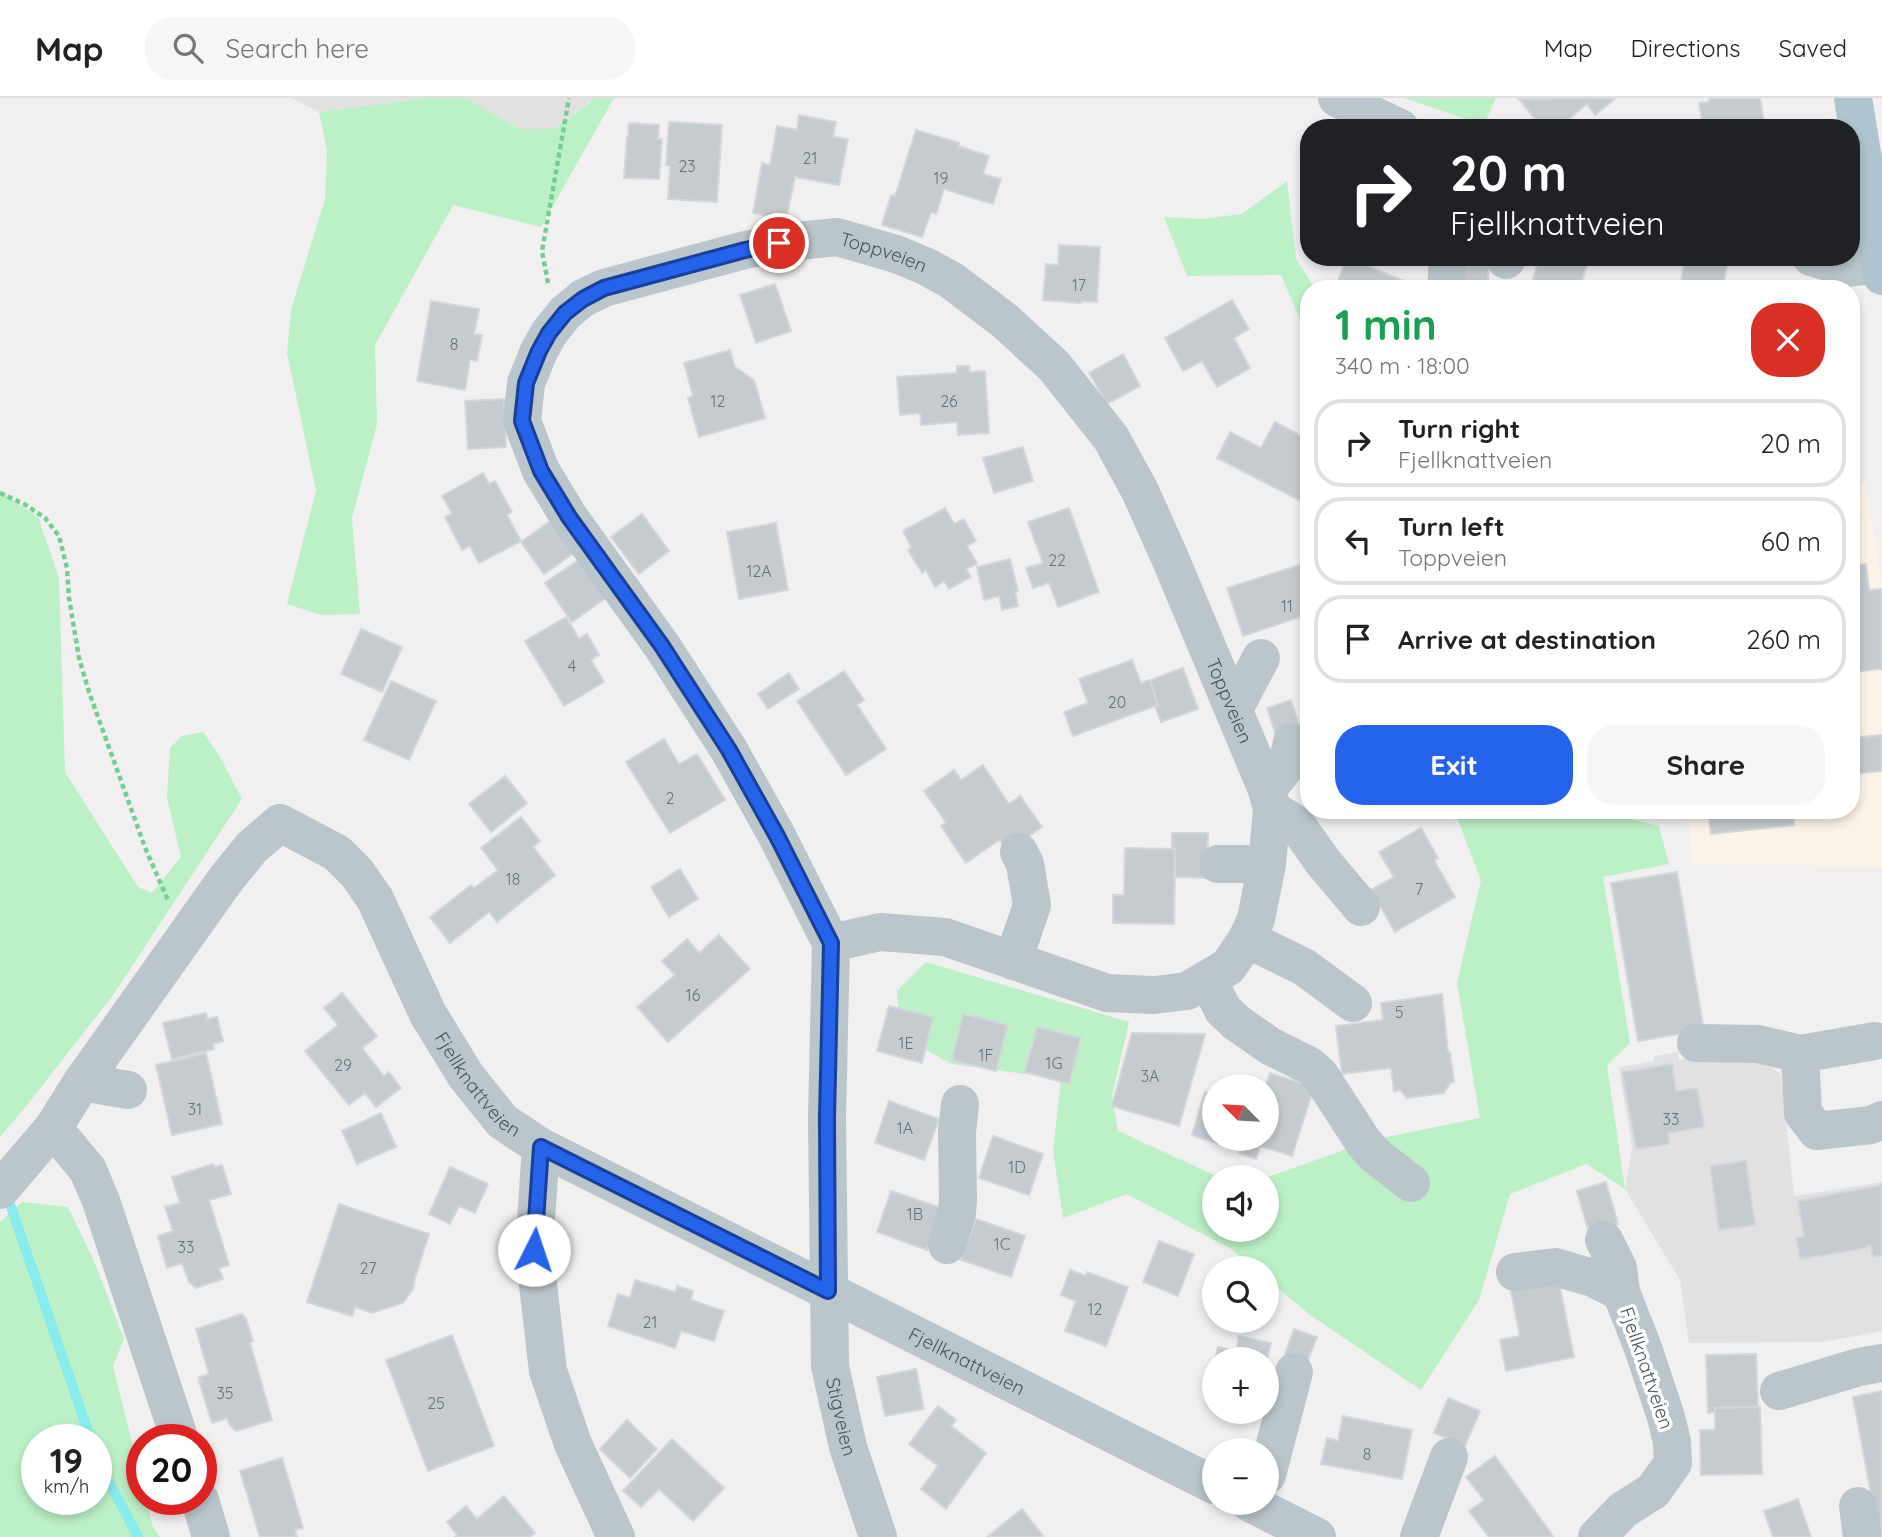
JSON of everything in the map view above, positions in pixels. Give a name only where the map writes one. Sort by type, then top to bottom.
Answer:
[{"type":"main road","points":[[1853,98],[1856,119]]},
{"type":"main road","points":[[1860,141],[1881,270]]},
{"type":"street","points":[[1337,98],[1381,119]]},
{"type":"street","name":"Toppveien","points":[[828,1291],[827,1118],[831,943],[777,836],[729,750],[662,646],[569,517],[541,471],[522,421],[526,383],[539,351],[565,313],[583,299],[604,288],[745,250],[779,243],[837,237],[896,254],[951,280],[1005,321],[1054,366],[1111,412],[1111,438],[1140,491],[1170,558],[1269,799],[1267,864],[1256,919],[1247,939],[1228,967],[1187,991],[1154,995],[1107,993],[945,937],[880,932],[831,943]]},
{"type":"street","points":[[1841,266],[1881,270]]},
{"type":"street","points":[[1234,709],[1261,658]]},
{"type":"street","points":[[1292,742],[1287,765],[1269,799],[1297,825],[1323,862],[1361,907]]},
{"type":"street","name":"Fjellknattveien","points":[[0,1189],[53,1128],[82,1082],[226,879],[252,847],[280,823],[337,853],[357,873],[375,899],[428,1014],[466,1076],[502,1121],[541,1147],[1202,1479]]},
{"type":"street","points":[[1013,961],[1032,905],[1025,864],[1019,852]]},
{"type":"street","points":[[1218,864],[1267,864]]},
{"type":"street","points":[[1247,939],[1304,967],[1353,1003]]},
{"type":"street","points":[[1208,980],[1223,1010],[1237,1023],[1270,1045],[1310,1066],[1320,1075],[1364,1143],[1376,1156],[1411,1183]]},
{"type":"street","points":[[1696,1043],[1758,1044],[1800,1054],[1875,1041]]},
{"type":"street","points":[[1800,1054],[1803,1113],[1817,1131],[1871,1125],[1882,1121]]},
{"type":"street","points":[[82,1082],[128,1090]]},
{"type":"street","points":[[947,1245],[957,1213],[957,1132],[960,1104]]},
{"type":"street","points":[[53,1128],[88,1170],[101,1201],[175,1424]]},
{"type":"street","points":[[541,1147],[534,1250],[548,1371],[573,1444],[616,1537]]},
{"type":"street","name":"Fjellknattveien","points":[[1597,1537],[1623,1510],[1653,1492],[1672,1463],[1672,1442],[1666,1417],[1621,1292],[1618,1268],[1604,1240]]},
{"type":"street","points":[[1515,1272],[1555,1267],[1593,1278],[1621,1292]]},
{"type":"street","name":"Stigveien","points":[[828,1291],[830,1366],[848,1447],[878,1537]]},
{"type":"street","points":[[1779,1391],[1859,1367],[1882,1363]]},
{"type":"street","points":[[1275,1438],[1294,1371]]},
{"type":"street","points":[[1419,1537],[1449,1457]]},
{"type":"street","points":[[1279,1511],[1317,1537]]},
{"type":"street","points":[[204,1515],[211,1537]]},
{"type":"path","points":[[555,325],[542,251],[569,98]]},
{"type":"path","points":[[0,492],[45,518],[59,536],[67,568],[79,658],[89,692],[146,850],[186,935]]},
{"type":"shaded area","points":[[292,98],[426,98],[319,112]]},
{"type":"shaded area","points":[[466,98],[592,98],[554,129],[520,129]]},
{"type":"shaded area","points":[[1860,484],[1866,484],[1882,585],[1882,866],[1692,864],[1689,819],[1860,819]]},
{"type":"shaded area","points":[[1746,1051],[1781,1074],[1794,1196],[1882,1182],[1882,1331],[1822,1342],[1689,1343],[1680,1280],[1625,1189],[1632,1147],[1619,1067],[1654,1061],[1654,1056],[1678,1052],[1679,1060]]},
{"type":"green space","points":[[426,98],[466,98],[520,129],[554,129],[592,98],[614,98],[541,227],[453,205],[375,345],[377,424],[352,518],[360,614],[321,615],[287,604],[316,490],[287,353],[291,310],[325,199],[327,150],[319,112]]},
{"type":"green space","points":[[1404,98],[1496,98],[1487,119],[1466,119]]},
{"type":"green space","points":[[1287,181],[1296,258],[1309,280],[1300,280],[1300,320],[1281,275],[1187,276],[1164,217],[1202,219],[1242,214]]},
{"type":"green space","points":[[0,491],[38,517],[59,578],[65,772],[138,887],[152,893],[181,857],[167,798],[170,748],[182,736],[203,732],[220,757],[242,799],[113,995],[0,1137]]},
{"type":"green space","points":[[1457,819],[1631,819],[1659,826],[1669,864],[1603,877],[1630,1043],[1607,1065],[1625,1189],[1586,1164],[1510,1194],[1479,1300],[1421,1390],[1310,1315],[1279,1289],[1279,1256],[1239,1256],[1218,1242],[1279,1242],[1279,1173],[1372,1140],[1480,1118],[1457,983],[1481,880]]},
{"type":"green space","points":[[926,962],[1129,1022],[1112,1096],[1118,1131],[1202,1169],[1202,1234],[1127,1194],[1063,1218],[1053,1151],[1061,1079],[952,1064],[900,1036],[897,991]]},
{"type":"green space","points":[[22,1202],[68,1207],[94,1261],[124,1339],[113,1366],[128,1424],[126,1515],[150,1515],[153,1527],[160,1537],[0,1537],[0,1222]]},
{"type":"building","points":[[1616,98],[1595,115],[1587,104],[1569,119],[1535,119],[1519,99]]},
{"type":"building","points":[[1709,98],[1760,98],[1764,119],[1702,119],[1699,103],[1709,102]]},
{"type":"building","points":[[799,115],[836,122],[833,137],[848,139],[839,185],[795,177],[786,220],[753,213],[762,163],[770,165],[777,126],[797,130]]},
{"type":"building","points":[[669,122],[722,125],[717,202],[668,199],[670,166],[666,165]]},
{"type":"building","points":[[629,123],[659,125],[658,139],[662,139],[659,179],[624,178]]},
{"type":"building","points":[[916,130],[959,143],[958,146],[989,156],[983,174],[1001,179],[993,204],[944,189],[936,214],[931,212],[922,237],[882,225],[891,195],[895,196]]},
{"type":"building","points":[[1059,245],[1100,247],[1097,302],[1043,300],[1046,264],[1058,265]]},
{"type":"building","points":[[1344,266],[1367,266],[1402,280],[1338,280]]},
{"type":"building","points":[[1460,266],[1489,266],[1488,280],[1459,280]]},
{"type":"building","points":[[1537,266],[1586,266],[1583,280],[1533,280]]},
{"type":"building","points":[[1684,266],[1727,266],[1724,280],[1681,280]]},
{"type":"building","points":[[775,284],[791,331],[756,343],[740,295]]},
{"type":"building","points":[[1232,300],[1249,329],[1234,338],[1250,368],[1217,387],[1202,361],[1183,371],[1165,338]]},
{"type":"building","points":[[431,301],[479,309],[474,334],[482,335],[477,361],[470,360],[465,390],[417,381]]},
{"type":"building","points":[[730,350],[735,367],[754,380],[765,418],[699,437],[688,398],[693,396],[684,363]]},
{"type":"building","points":[[1123,354],[1140,386],[1107,404],[1089,373]]},
{"type":"building","points":[[957,366],[969,366],[969,372],[985,371],[989,433],[958,435],[957,422],[921,425],[920,413],[900,415],[897,377],[957,373]]},
{"type":"building","points":[[504,399],[506,447],[468,449],[465,401]]},
{"type":"building","points":[[1275,422],[1300,435],[1300,500],[1217,458],[1230,432],[1261,448]]},
{"type":"building","points":[[1023,447],[1033,481],[994,493],[983,458]]},
{"type":"building","points":[[483,473],[489,484],[495,481],[512,512],[507,515],[521,541],[479,563],[470,546],[462,550],[445,517],[452,513],[442,496]]},
{"type":"building","points":[[945,508],[954,524],[964,519],[976,541],[967,546],[977,564],[966,569],[971,577],[949,589],[944,581],[935,587],[926,570],[922,573],[908,550],[912,548],[903,531]]},
{"type":"building","points":[[1069,508],[1099,592],[1058,607],[1049,583],[1033,588],[1026,568],[1043,563],[1028,522]]},
{"type":"building","points":[[642,514],[669,551],[639,574],[611,537]]},
{"type":"building","points":[[552,520],[575,552],[544,574],[521,542]]},
{"type":"building","points":[[776,523],[788,590],[739,599],[727,532]]},
{"type":"building","points":[[580,559],[607,597],[572,622],[545,583]]},
{"type":"building","points":[[1010,559],[1018,591],[1015,592],[1018,606],[1002,610],[999,596],[984,600],[977,567]]},
{"type":"building","points":[[1860,564],[1866,564],[1869,590],[1882,589],[1882,669],[1860,671]]},
{"type":"building","points":[[1300,565],[1300,617],[1243,636],[1227,588]]},
{"type":"building","points":[[566,617],[579,639],[587,634],[599,655],[591,660],[604,682],[564,706],[525,641]]},
{"type":"building","points":[[361,629],[402,647],[382,692],[341,674]]},
{"type":"building","points":[[1132,660],[1141,683],[1150,680],[1158,705],[1073,736],[1064,712],[1088,703],[1079,679]]},
{"type":"building","points":[[1183,668],[1198,709],[1161,722],[1150,680]]},
{"type":"building","points":[[844,671],[864,700],[857,705],[886,749],[846,775],[797,701]]},
{"type":"building","points":[[789,673],[799,689],[768,709],[758,694]]},
{"type":"building","points":[[391,681],[436,701],[409,760],[364,740]]},
{"type":"building","points":[[1291,700],[1300,731],[1277,739],[1267,708]]},
{"type":"building","points":[[1882,735],[1882,771],[1860,773],[1860,737]]},
{"type":"building","points":[[664,739],[679,764],[697,754],[725,800],[670,833],[626,762]]},
{"type":"building","points":[[983,765],[1009,804],[1020,796],[1042,827],[1025,839],[1020,833],[1003,845],[999,840],[966,863],[941,826],[946,822],[924,791],[954,770],[961,780]]},
{"type":"building","points":[[505,776],[527,803],[491,832],[469,804]]},
{"type":"building","points":[[521,817],[540,841],[533,847],[555,875],[497,922],[489,912],[450,943],[430,917],[471,885],[474,888],[498,870],[481,848]]},
{"type":"building","points":[[1709,819],[1794,819],[1794,825],[1711,834]]},
{"type":"building","points":[[1421,828],[1438,858],[1434,860],[1455,897],[1395,932],[1371,890],[1394,877],[1379,852]]},
{"type":"building","points":[[1172,833],[1208,833],[1207,878],[1175,877]]},
{"type":"building","points":[[1125,848],[1175,849],[1174,924],[1113,923],[1113,895],[1124,895]]},
{"type":"building","points":[[680,869],[698,899],[669,917],[651,887]]},
{"type":"building","points":[[1677,872],[1704,1030],[1638,1041],[1611,883]]},
{"type":"building","points":[[719,935],[750,969],[668,1042],[637,1007],[675,975],[662,961],[687,939],[699,953]]},
{"type":"building","points":[[342,993],[377,1036],[362,1048],[384,1076],[389,1072],[401,1088],[376,1107],[365,1093],[349,1105],[305,1051],[338,1025],[324,1008]]},
{"type":"building","points":[[1442,994],[1454,1082],[1450,1083],[1444,1093],[1407,1098],[1400,1090],[1394,1091],[1391,1068],[1342,1074],[1336,1026],[1383,1020],[1381,1003]]},
{"type":"building","points":[[889,1006],[933,1017],[922,1063],[877,1051]]},
{"type":"building","points":[[206,1013],[207,1019],[217,1017],[223,1041],[213,1044],[214,1049],[172,1059],[163,1023]]},
{"type":"building","points":[[963,1014],[1008,1025],[996,1071],[952,1060]]},
{"type":"building","points":[[1037,1027],[1081,1038],[1069,1084],[1025,1072]]},
{"type":"building","points":[[1132,1033],[1205,1034],[1179,1126],[1112,1106]]},
{"type":"building","points":[[206,1053],[222,1124],[172,1135],[156,1065]]},
{"type":"building","points":[[1672,1064],[1676,1091],[1697,1088],[1704,1127],[1668,1133],[1669,1144],[1636,1149],[1622,1072]]},
{"type":"building","points":[[1279,1076],[1314,1087],[1292,1156],[1279,1152]]},
{"type":"building","points":[[889,1101],[939,1119],[924,1160],[875,1143]]},
{"type":"building","points":[[1202,1102],[1202,1138],[1192,1135]]},
{"type":"building","points":[[381,1113],[396,1147],[357,1164],[342,1131]]},
{"type":"building","points":[[993,1136],[1043,1154],[1029,1195],[979,1178]]},
{"type":"building","points":[[1239,1152],[1258,1152],[1256,1159]]},
{"type":"building","points":[[1746,1161],[1755,1225],[1719,1230],[1710,1166]]},
{"type":"building","points":[[213,1164],[215,1167],[222,1165],[231,1194],[209,1200],[229,1265],[219,1268],[223,1279],[196,1288],[189,1282],[182,1263],[167,1268],[158,1236],[173,1231],[165,1207],[180,1203],[172,1177]]},
{"type":"building","points":[[450,1167],[488,1184],[475,1213],[459,1206],[450,1224],[429,1214]]},
{"type":"building","points":[[1606,1182],[1618,1224],[1589,1233],[1577,1191]]},
{"type":"building","points":[[1882,1185],[1882,1255],[1873,1257],[1871,1245],[1867,1248],[1800,1259],[1797,1238],[1804,1237],[1798,1201]]},
{"type":"building","points":[[891,1191],[941,1208],[927,1250],[877,1232]]},
{"type":"building","points":[[339,1204],[429,1234],[413,1289],[403,1303],[372,1313],[355,1307],[352,1316],[307,1302]]},
{"type":"building","points":[[976,1219],[1025,1236],[1011,1277],[961,1260]]},
{"type":"building","points":[[1159,1241],[1194,1254],[1178,1296],[1143,1282]]},
{"type":"building","points":[[1070,1270],[1086,1276],[1087,1272],[1128,1287],[1106,1346],[1065,1331],[1076,1301],[1061,1295]]},
{"type":"building","points":[[1558,1278],[1574,1357],[1506,1371],[1500,1340],[1520,1336],[1510,1287]]},
{"type":"building","points":[[635,1280],[675,1292],[677,1286],[693,1291],[691,1300],[724,1311],[714,1341],[681,1331],[675,1348],[608,1326],[618,1294],[630,1298]]},
{"type":"building","points":[[242,1314],[253,1341],[250,1343],[272,1420],[236,1431],[227,1418],[212,1423],[199,1381],[199,1377],[209,1374],[196,1329]]},
{"type":"building","points":[[1294,1329],[1317,1337],[1306,1365],[1284,1357]]},
{"type":"building","points":[[452,1335],[494,1446],[428,1471],[386,1360]]},
{"type":"building","points":[[1239,1336],[1271,1343],[1270,1347],[1237,1347]]},
{"type":"building","points":[[1756,1354],[1758,1407],[1715,1408],[1715,1412],[1708,1413],[1706,1355]]},
{"type":"building","points":[[916,1369],[924,1409],[885,1416],[877,1377]]},
{"type":"building","points":[[1882,1391],[1882,1537],[1879,1537],[1853,1397]]},
{"type":"building","points":[[1448,1398],[1480,1411],[1465,1446],[1434,1433]]},
{"type":"building","points":[[938,1406],[956,1420],[951,1426],[986,1453],[946,1509],[921,1489],[938,1466],[909,1444]]},
{"type":"building","points":[[1760,1407],[1762,1474],[1701,1475],[1700,1430],[1715,1430],[1715,1408]]},
{"type":"building","points":[[1343,1416],[1412,1430],[1402,1479],[1321,1464],[1327,1438],[1338,1441]]},
{"type":"building","points":[[627,1420],[657,1449],[630,1478],[600,1449]]},
{"type":"building","points":[[672,1439],[724,1488],[693,1521],[659,1489],[641,1507],[623,1491]]},
{"type":"building","points":[[1495,1456],[1552,1537],[1489,1537],[1469,1511],[1484,1500],[1466,1477]]},
{"type":"building","points":[[282,1458],[303,1528],[295,1530],[297,1537],[260,1537],[240,1471]]},
{"type":"building","points":[[504,1496],[535,1533],[530,1537],[455,1537],[457,1535],[447,1522],[466,1506],[477,1519]]},
{"type":"building","points":[[1798,1499],[1811,1537],[1773,1537],[1764,1511]]},
{"type":"building","points":[[1022,1509],[1044,1537],[987,1537]]},
{"type":"waterway","points":[[7,1195],[86,1424]]},
{"type":"waterway","points":[[112,1487],[138,1537]]},
{"type":"route","points":[[534,1250],[541,1147],[828,1291],[827,1118],[831,943],[777,836],[729,750],[662,646],[569,517],[541,471],[522,421],[526,383],[539,351],[565,313],[583,299],[604,288],[779,243]]}]
